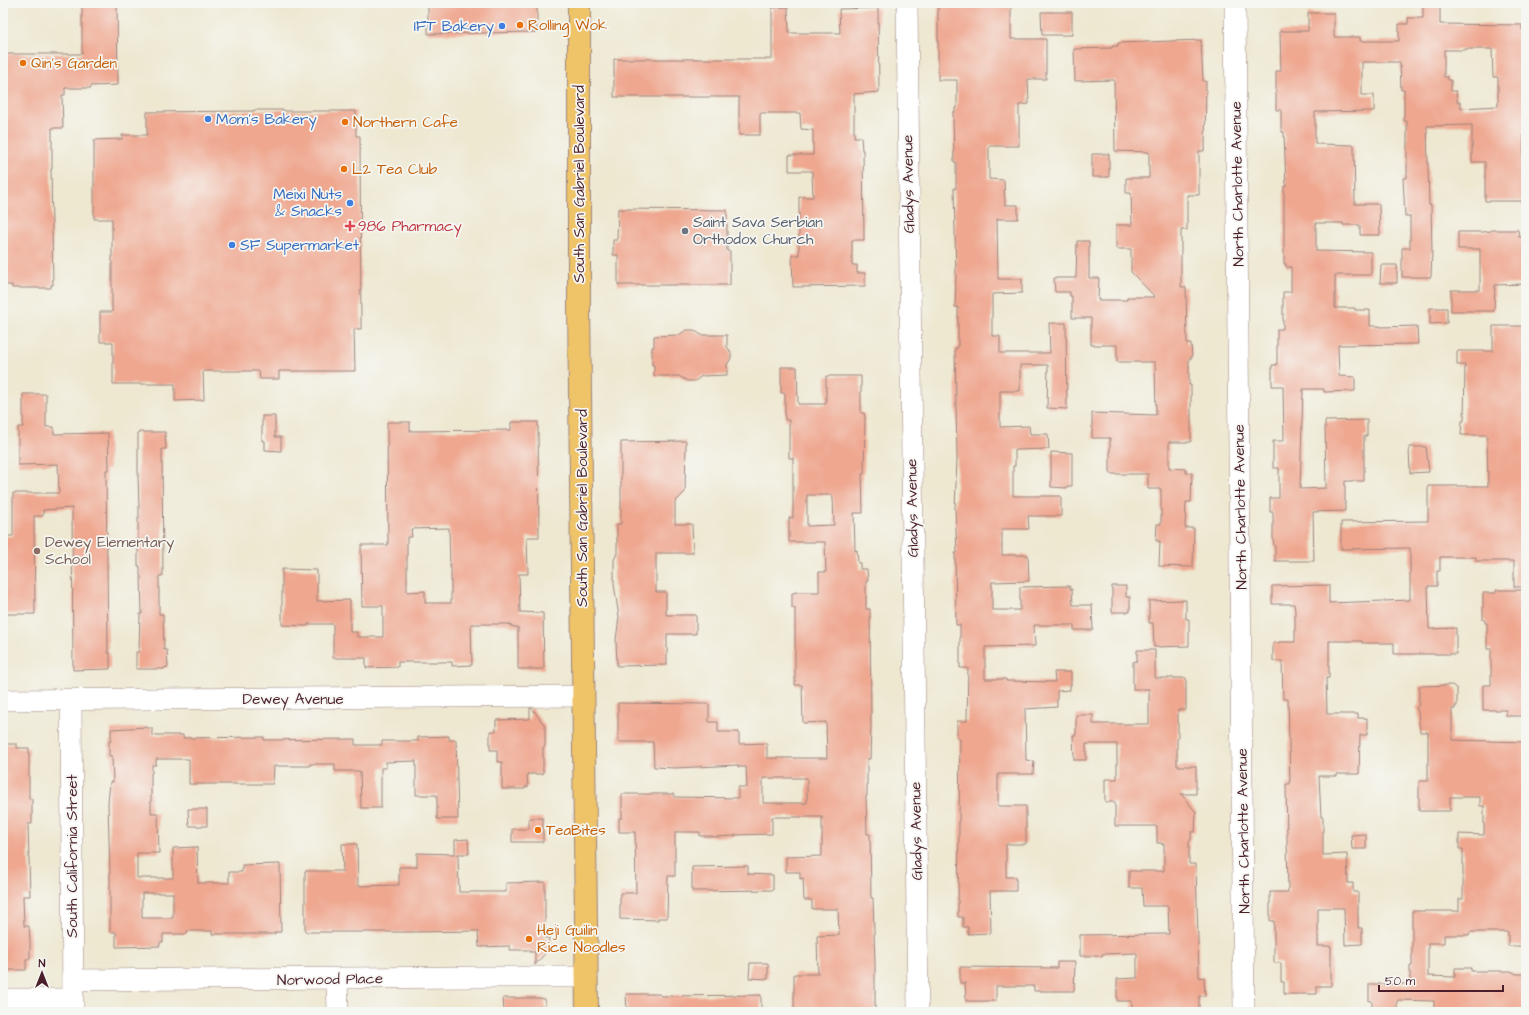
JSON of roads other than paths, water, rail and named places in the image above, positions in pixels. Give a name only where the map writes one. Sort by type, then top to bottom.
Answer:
[{"type":"main road","name":"South San Gabriel Boulevard","points":[[578,3],[579,304],[587,1012]]},
{"type":"street","name":"Gladys Avenue","points":[[907,3],[918,1012]]},
{"type":"street","name":"North Charlotte Avenue","points":[[1235,3],[1244,1012]]},
{"type":"street","name":"Dewey Avenue","points":[[3,700],[583,696]]},
{"type":"street","name":"South California Street","points":[[71,700],[73,997]]},
{"type":"street","name":"Norwood Place","points":[[3,999],[73,997],[337,979],[475,977],[587,978]]},
{"type":"street","points":[[337,979],[338,1012]]},
{"type":"place","name":"Rolling Wok","points":[[520,25]]},
{"type":"place","name":"IFT Bakery","points":[[502,26]]},
{"type":"place","name":"Qin’s Garden","points":[[23,63]]},
{"type":"place","name":"Mom's Bakery","points":[[208,119]]},
{"type":"place","name":"Northern Cafe","points":[[345,122]]},
{"type":"place","name":"L2 Tea Club","points":[[344,169]]},
{"type":"place","name":"Meixi Nuts & Snacks","points":[[350,203]]},
{"type":"place","name":"986 Pharmacy","points":[[350,226]]},
{"type":"place","name":"Saint Sava Serbian Orthodox Church","points":[[685,231]]},
{"type":"place","name":"SF Supermarket","points":[[232,245]]},
{"type":"place","name":"Dewey Elementary School","points":[[37,551]]},
{"type":"place","name":"TeaBites","points":[[538,830]]},
{"type":"place","name":"Heji Guilin Rice Noodles","points":[[529,939]]}]
